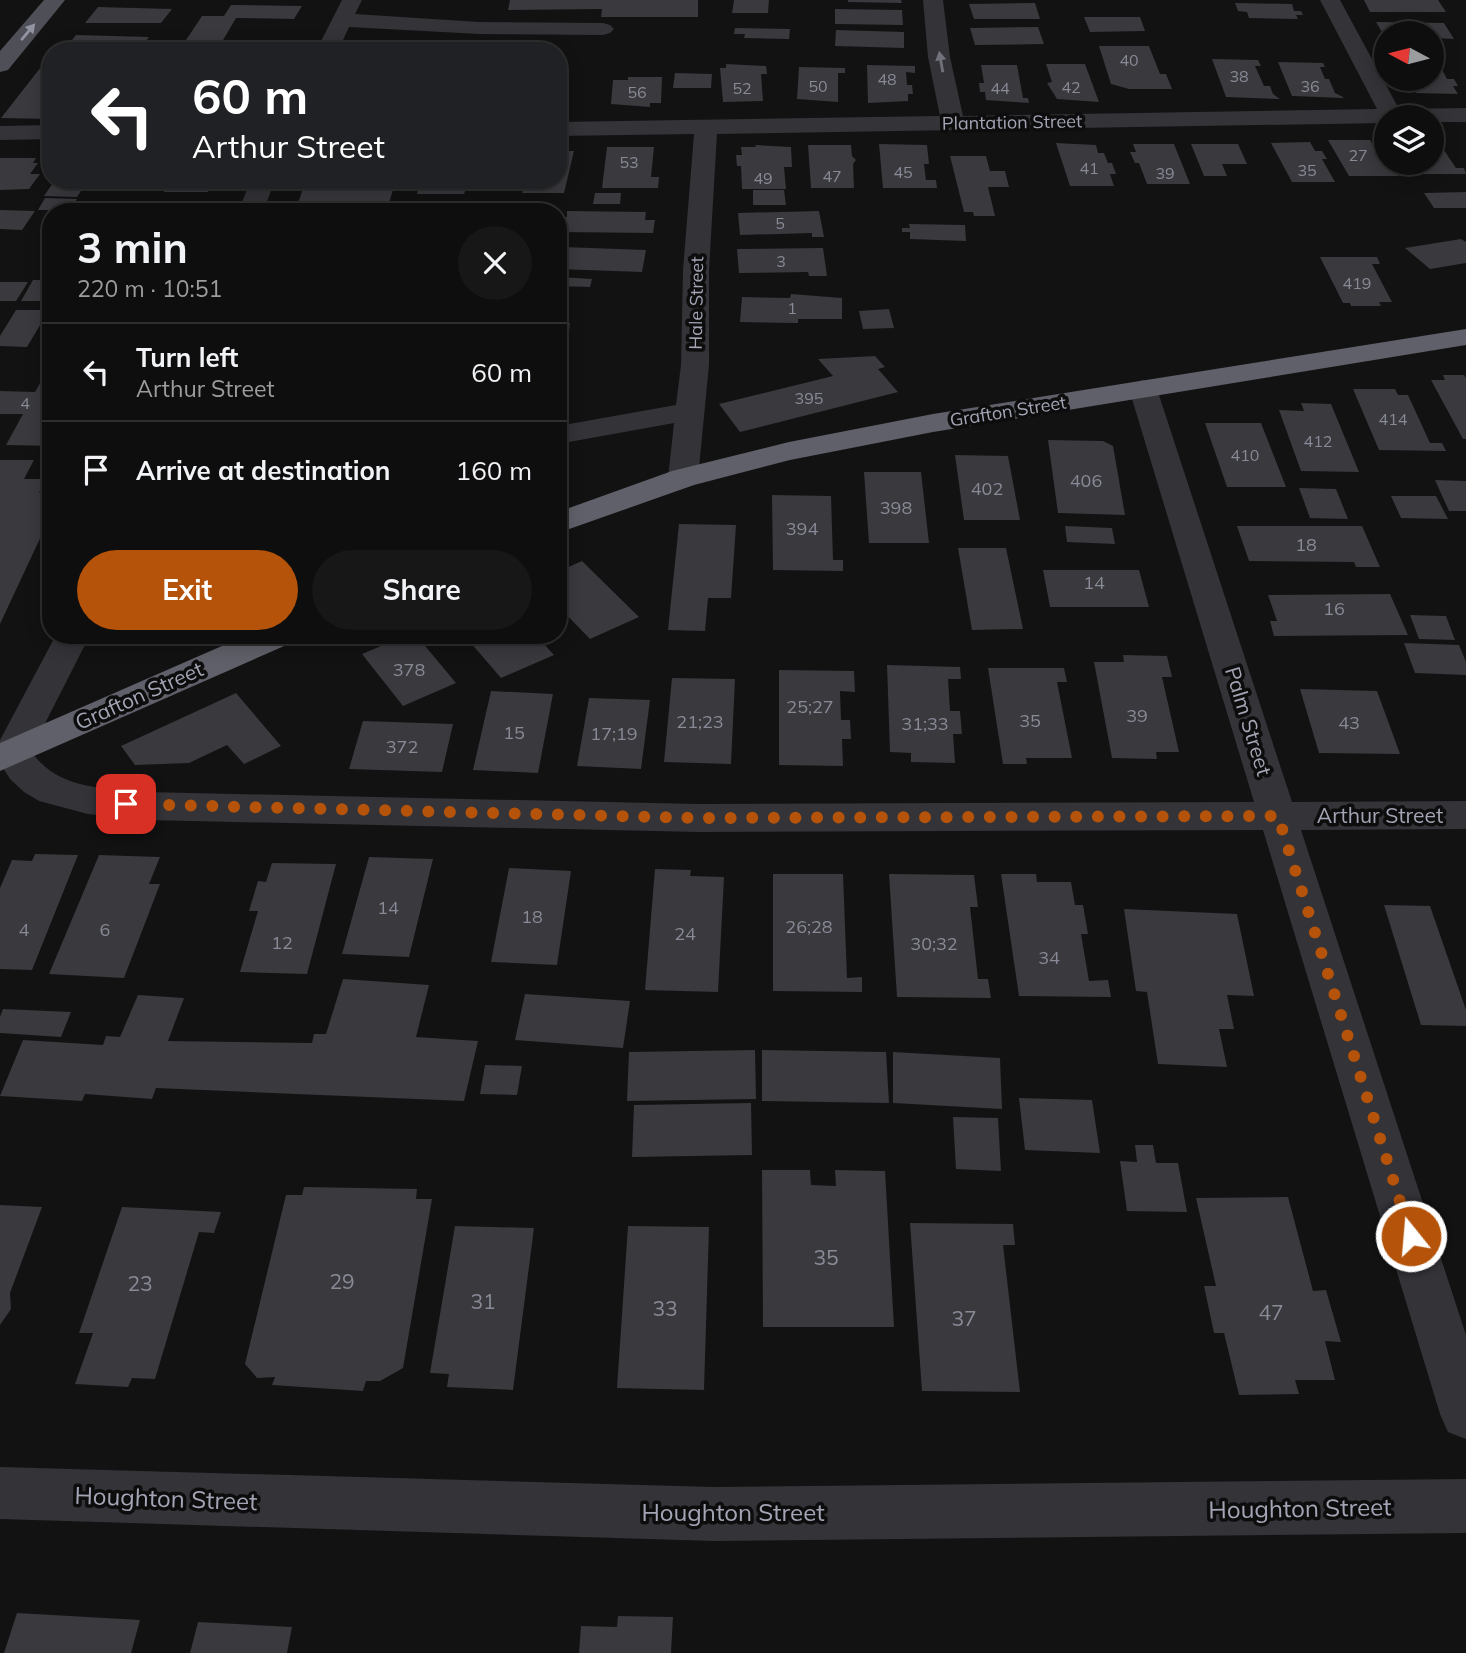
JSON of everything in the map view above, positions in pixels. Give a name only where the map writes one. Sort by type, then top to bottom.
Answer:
[{"type":"highway","name":"Grafton Street","points":[[567,520],[683,478],[789,451],[933,423],[1466,337]]},
{"type":"highway","name":"Grafton Street","points":[[6,755],[257,644]]},
{"type":"main road","points":[[0,65],[55,0]]},
{"type":"street","points":[[332,42],[352,0]]},
{"type":"street","points":[[933,0],[939,57],[953,123]]},
{"type":"street","points":[[1331,0],[1386,105]]},
{"type":"street","points":[[343,20],[480,28],[603,29]]},
{"type":"street","name":"Plantation Street","points":[[567,129],[1374,115]]},
{"type":"street","name":"Plantation Street","points":[[1444,115],[1466,115]]},
{"type":"street","name":"Hale Street","points":[[683,478],[695,365],[696,270],[706,127]]},
{"type":"street","points":[[0,133],[42,132]]},
{"type":"street","name":"Palm Street","points":[[1143,389],[1466,1414]]},
{"type":"street","points":[[567,433],[690,411]]},
{"type":"street","points":[[6,755],[68,644]]},
{"type":"street","name":"Arthur Street","points":[[6,755],[32,781],[61,794],[146,806],[698,818],[1466,815]]},
{"type":"street","name":"Houghton Street","points":[[0,1493],[715,1514],[1466,1506]]},
{"type":"building","points":[[510,0],[698,0],[698,17],[601,17],[602,9],[508,10]]},
{"type":"building","points":[[734,0],[769,0],[768,13],[732,13]]},
{"type":"building","points":[[901,0],[902,3],[848,2]]},
{"type":"building","points":[[1364,0],[1438,0],[1446,12],[1370,12]]},
{"type":"building","points":[[1035,3],[1040,19],[974,19],[969,4]]},
{"type":"building","points":[[1235,3],[1292,4],[1294,11],[1301,11],[1303,15],[1296,15],[1298,19],[1249,18],[1247,12],[1238,11]]},
{"type":"building","points":[[231,5],[302,6],[294,19],[236,18],[222,42],[185,42],[202,16],[224,16]]},
{"type":"building","points":[[98,7],[172,9],[161,23],[85,23]]},
{"type":"building","points":[[835,9],[902,10],[903,25],[835,24]]},
{"type":"building","points":[[1084,17],[1140,17],[1145,31],[1090,32]]},
{"type":"building","points":[[1444,23],[1454,39],[1444,39]]},
{"type":"building","points":[[1038,27],[1044,44],[975,45],[970,28]]},
{"type":"building","points":[[735,28],[790,29],[789,39],[744,38],[745,34],[734,34]]},
{"type":"building","points":[[836,30],[904,32],[904,48],[835,46]]},
{"type":"building","points":[[76,35],[149,37],[145,42],[70,42]]},
{"type":"building","points":[[1099,46],[1149,46],[1160,74],[1166,74],[1172,89],[1129,89],[1111,84]]},
{"type":"building","points":[[1212,59],[1258,60],[1261,66],[1255,66],[1264,86],[1270,86],[1273,94],[1280,99],[1226,97]]},
{"type":"building","points":[[1278,62],[1323,63],[1325,67],[1320,67],[1325,79],[1329,79],[1335,93],[1345,98],[1292,96]]},
{"type":"building","points":[[726,64],[766,66],[767,74],[761,74],[763,101],[723,102],[720,68],[726,68]]},
{"type":"building","points":[[1046,64],[1085,64],[1099,102],[1057,99],[1047,83],[1052,82]]},
{"type":"building","points":[[867,65],[915,66],[915,73],[906,72],[907,85],[912,85],[913,94],[908,94],[908,101],[868,103]]},
{"type":"building","points":[[981,65],[1017,65],[1023,98],[1028,98],[1029,103],[986,100],[985,92],[980,92],[979,83],[984,83]]},
{"type":"building","points":[[41,67],[42,67],[42,119],[1,118]]},
{"type":"building","points":[[799,67],[845,68],[845,73],[838,73],[838,102],[797,99]]},
{"type":"building","points":[[675,73],[712,74],[711,88],[673,88]]},
{"type":"building","points":[[1444,73],[1447,79],[1454,79],[1458,86],[1453,86],[1458,94],[1415,91],[1444,91]]},
{"type":"building","points":[[628,77],[662,77],[661,103],[650,103],[650,107],[611,104],[613,80],[628,80]]},
{"type":"building","points":[[1328,140],[1370,140],[1374,146],[1374,175],[1399,176],[1349,176]]},
{"type":"building","points":[[1310,142],[1315,151],[1322,151],[1327,159],[1322,159],[1335,182],[1292,182],[1271,143]]},
{"type":"building","points":[[1056,143],[1096,145],[1098,153],[1104,153],[1108,163],[1112,163],[1116,174],[1110,174],[1114,186],[1070,186]]},
{"type":"building","points":[[879,144],[927,145],[929,164],[924,164],[926,180],[936,180],[937,188],[883,188]]},
{"type":"building","points":[[1133,144],[1174,144],[1190,184],[1147,184],[1139,163],[1135,163],[1130,152],[1136,152]]},
{"type":"building","points":[[1191,144],[1238,144],[1247,164],[1222,164],[1227,176],[1204,176]]},
{"type":"building","points":[[755,145],[791,147],[792,167],[784,167],[786,189],[742,189],[741,166],[737,166],[736,155],[742,155],[741,147],[756,147]]},
{"type":"building","points":[[808,145],[851,145],[852,156],[856,160],[853,164],[854,188],[811,188]]},
{"type":"building","points":[[607,147],[654,147],[651,177],[659,177],[658,188],[602,188]]},
{"type":"building","points":[[1444,150],[1456,168],[1464,168],[1466,174],[1444,174]]},
{"type":"building","points":[[567,151],[574,151],[567,180]]},
{"type":"building","points":[[950,156],[986,156],[990,171],[1005,171],[1009,187],[988,187],[995,216],[974,216],[973,212],[964,212]]},
{"type":"building","points":[[0,158],[36,158],[33,163],[38,163],[30,174],[40,174],[29,189],[0,190]]},
{"type":"building","points":[[49,189],[82,189],[77,197],[44,196]]},
{"type":"building","points":[[166,189],[210,189],[208,192],[164,192]]},
{"type":"building","points":[[303,189],[393,189],[389,203],[298,203]]},
{"type":"building","points":[[418,189],[466,189],[464,194],[417,194]]},
{"type":"building","points":[[523,189],[565,189],[564,193],[522,193]]},
{"type":"building","points":[[753,190],[784,190],[786,205],[753,205]]},
{"type":"building","points":[[1466,192],[1466,208],[1434,208],[1424,193]]},
{"type":"building","points":[[595,193],[621,193],[620,204],[593,204]]},
{"type":"building","points":[[45,198],[77,199],[74,203],[42,203]]},
{"type":"building","points":[[0,210],[35,211],[22,230],[0,229]]},
{"type":"building","points":[[567,211],[646,212],[645,220],[655,220],[653,233],[567,232]]},
{"type":"building","points":[[819,211],[824,237],[812,237],[812,233],[740,235],[738,213]]},
{"type":"building","points":[[909,224],[965,225],[966,241],[910,239],[910,232],[902,232],[902,228],[910,228]]},
{"type":"building","points":[[1461,239],[1466,242],[1466,263],[1430,269],[1405,248]]},
{"type":"building","points":[[567,247],[646,250],[642,272],[567,269]]},
{"type":"building","points":[[823,248],[827,276],[809,276],[808,272],[739,273],[737,249]]},
{"type":"building","points":[[1320,257],[1377,257],[1380,264],[1372,264],[1392,302],[1379,302],[1381,306],[1351,306],[1350,303],[1343,303]]},
{"type":"building","points":[[567,277],[592,279],[590,287],[567,286]]},
{"type":"building","points":[[33,280],[42,280],[42,301],[21,301]]},
{"type":"building","points":[[0,282],[28,282],[16,301],[0,301]]},
{"type":"building","points":[[791,294],[842,298],[842,319],[798,319],[798,323],[740,322],[742,297],[790,298]]},
{"type":"building","points":[[889,309],[894,328],[863,329],[859,311]]},
{"type":"building","points":[[16,310],[42,310],[42,322],[27,347],[0,346],[0,336]]},
{"type":"building","points":[[567,323],[570,323],[567,351]]},
{"type":"building","points":[[875,356],[885,367],[878,369],[898,392],[740,432],[719,404],[833,376],[818,359]]},
{"type":"building","points":[[1443,375],[1464,375],[1466,378],[1466,439],[1463,439],[1431,380],[1445,380]]},
{"type":"building","points":[[42,380],[42,446],[6,445],[23,414],[0,414],[0,391],[35,392]]},
{"type":"building","points":[[1353,389],[1395,389],[1398,395],[1408,395],[1430,443],[1442,443],[1446,451],[1379,450]]},
{"type":"building","points":[[1301,403],[1331,404],[1359,472],[1301,471],[1279,410],[1304,411]]},
{"type":"building","points":[[1205,423],[1261,423],[1286,487],[1227,487]]},
{"type":"building","points":[[1048,440],[1103,441],[1113,446],[1125,515],[1058,513]]},
{"type":"building","points":[[955,455],[1008,456],[1020,520],[964,520]]},
{"type":"building","points":[[0,460],[34,460],[24,479],[42,479],[39,493],[42,493],[42,534],[0,624]]},
{"type":"building","points":[[864,472],[921,472],[929,543],[869,543]]},
{"type":"building","points":[[1435,480],[1466,481],[1466,511],[1449,511]]},
{"type":"building","points":[[1299,488],[1336,489],[1348,519],[1310,518]]},
{"type":"building","points":[[772,495],[831,496],[833,560],[843,560],[843,571],[773,570]]},
{"type":"building","points":[[1391,496],[1436,496],[1448,519],[1401,518]]},
{"type":"building","points":[[679,524],[736,525],[731,598],[708,598],[705,631],[668,630]]},
{"type":"building","points":[[1065,526],[1112,528],[1115,544],[1067,542]]},
{"type":"building","points":[[1237,526],[1362,526],[1380,567],[1356,567],[1354,562],[1249,561]]},
{"type":"building","points":[[958,548],[1006,548],[1023,629],[972,630]]},
{"type":"building","points":[[582,561],[639,617],[590,639],[567,615],[567,568]]},
{"type":"building","points":[[1043,570],[1139,570],[1149,607],[1050,607]]},
{"type":"building","points":[[1390,594],[1408,635],[1274,636],[1270,621],[1277,621],[1268,595]]},
{"type":"building","points":[[1410,615],[1446,616],[1455,640],[1419,639]]},
{"type":"building","points":[[1404,643],[1459,645],[1466,662],[1466,675],[1415,673]]},
{"type":"building","points":[[386,644],[424,644],[456,683],[403,706],[362,654]]},
{"type":"building","points":[[472,644],[544,644],[554,655],[501,678]]},
{"type":"building","points":[[1123,655],[1167,656],[1172,677],[1162,677],[1179,752],[1156,752],[1157,759],[1112,758],[1094,662],[1124,662]]},
{"type":"building","points":[[887,665],[960,667],[961,679],[948,679],[950,711],[960,711],[962,734],[953,734],[955,763],[911,762],[911,753],[890,752]]},
{"type":"building","points":[[988,668],[1064,668],[1067,682],[1057,682],[1072,758],[1026,758],[1027,764],[1003,764]]},
{"type":"building","points":[[779,670],[854,671],[855,692],[840,691],[841,720],[850,720],[851,739],[842,739],[843,766],[779,765]]},
{"type":"building","points":[[672,678],[735,679],[731,764],[664,762]]},
{"type":"building","points":[[1300,689],[1377,691],[1400,754],[1319,753]]},
{"type":"building","points":[[491,691],[553,694],[538,773],[473,770]]},
{"type":"building","points":[[236,693],[281,746],[244,764],[227,745],[189,763],[135,765],[121,746]]},
{"type":"building","points":[[589,698],[650,700],[641,769],[577,766]]},
{"type":"building","points":[[363,721],[453,724],[442,772],[349,769]]},
{"type":"building","points":[[35,854],[78,855],[32,970],[0,969],[0,888],[12,860],[32,861]]},
{"type":"building","points":[[99,855],[160,857],[149,884],[160,884],[124,978],[49,974]]},
{"type":"building","points":[[369,857],[433,859],[409,957],[342,954]]},
{"type":"building","points":[[272,863],[336,864],[307,974],[240,972],[258,911],[249,911],[258,881],[266,882]]},
{"type":"building","points":[[509,868],[571,871],[557,965],[491,962]]},
{"type":"building","points":[[655,869],[691,870],[690,876],[724,877],[718,992],[645,990]]},
{"type":"building","points":[[773,874],[843,874],[847,978],[862,977],[862,992],[773,991]]},
{"type":"building","points":[[889,874],[974,875],[978,907],[970,907],[978,979],[988,979],[991,998],[897,997]]},
{"type":"building","points":[[1001,874],[1036,874],[1037,882],[1071,882],[1075,905],[1083,905],[1088,934],[1081,934],[1089,981],[1108,980],[1111,997],[1019,996]]},
{"type":"building","points":[[1384,905],[1430,906],[1466,1010],[1466,1026],[1421,1025]]},
{"type":"building","points":[[1124,909],[1237,914],[1254,996],[1227,995],[1234,1029],[1219,1029],[1227,1067],[1158,1064],[1147,992],[1136,991]]},
{"type":"building","points":[[343,979],[429,985],[416,1037],[478,1041],[464,1101],[156,1088],[152,1099],[85,1094],[82,1101],[0,1096],[23,1040],[103,1045],[106,1036],[120,1037],[138,995],[184,998],[168,1041],[312,1043],[314,1034],[326,1034]]},
{"type":"building","points":[[525,994],[630,1001],[623,1048],[515,1040]]},
{"type":"building","points":[[3,1009],[71,1012],[61,1037],[0,1033]]},
{"type":"building","points":[[755,1050],[756,1099],[627,1101],[629,1052]]},
{"type":"building","points":[[762,1050],[886,1052],[889,1103],[762,1101]]},
{"type":"building","points":[[893,1052],[1000,1058],[1002,1109],[893,1103]]},
{"type":"building","points":[[485,1065],[522,1066],[517,1095],[480,1094]]},
{"type":"building","points":[[1019,1098],[1092,1100],[1100,1153],[1025,1150]]},
{"type":"building","points":[[751,1103],[752,1155],[632,1157],[634,1105]]},
{"type":"building","points":[[953,1117],[998,1118],[1001,1171],[956,1169]]},
{"type":"building","points":[[1135,1145],[1153,1145],[1156,1163],[1178,1163],[1187,1212],[1127,1211],[1120,1161],[1137,1162]]},
{"type":"building","points":[[762,1170],[810,1170],[811,1185],[836,1186],[835,1170],[885,1171],[894,1327],[763,1327]]},
{"type":"building","points":[[304,1187],[417,1189],[416,1199],[432,1199],[403,1368],[380,1381],[366,1381],[363,1391],[272,1385],[275,1377],[257,1378],[245,1364],[286,1195],[302,1195]]},
{"type":"building","points":[[1288,1197],[1313,1291],[1326,1290],[1341,1342],[1325,1341],[1335,1380],[1295,1380],[1299,1394],[1239,1395],[1224,1333],[1214,1333],[1204,1286],[1216,1286],[1196,1198]]},
{"type":"building","points":[[0,1205],[42,1207],[10,1293],[11,1309],[0,1325]]},
{"type":"building","points":[[122,1207],[221,1212],[214,1233],[199,1232],[155,1379],[132,1378],[128,1387],[75,1384],[93,1333],[79,1333]]},
{"type":"building","points":[[910,1223],[1013,1224],[1015,1245],[1003,1245],[1020,1392],[922,1391]]},
{"type":"building","points":[[455,1226],[534,1228],[513,1390],[447,1387],[449,1374],[430,1373]]},
{"type":"building","points":[[628,1226],[709,1227],[704,1390],[617,1388]]},
{"type":"building","points":[[17,1613],[140,1620],[131,1653],[4,1653]]},
{"type":"building","points":[[618,1616],[673,1617],[671,1653],[579,1653],[581,1626],[617,1627]]},
{"type":"building","points":[[198,1622],[292,1627],[287,1653],[190,1653]]},
{"type":"route","points":[[126,804],[698,818],[1278,816],[1411,1236]]}]
